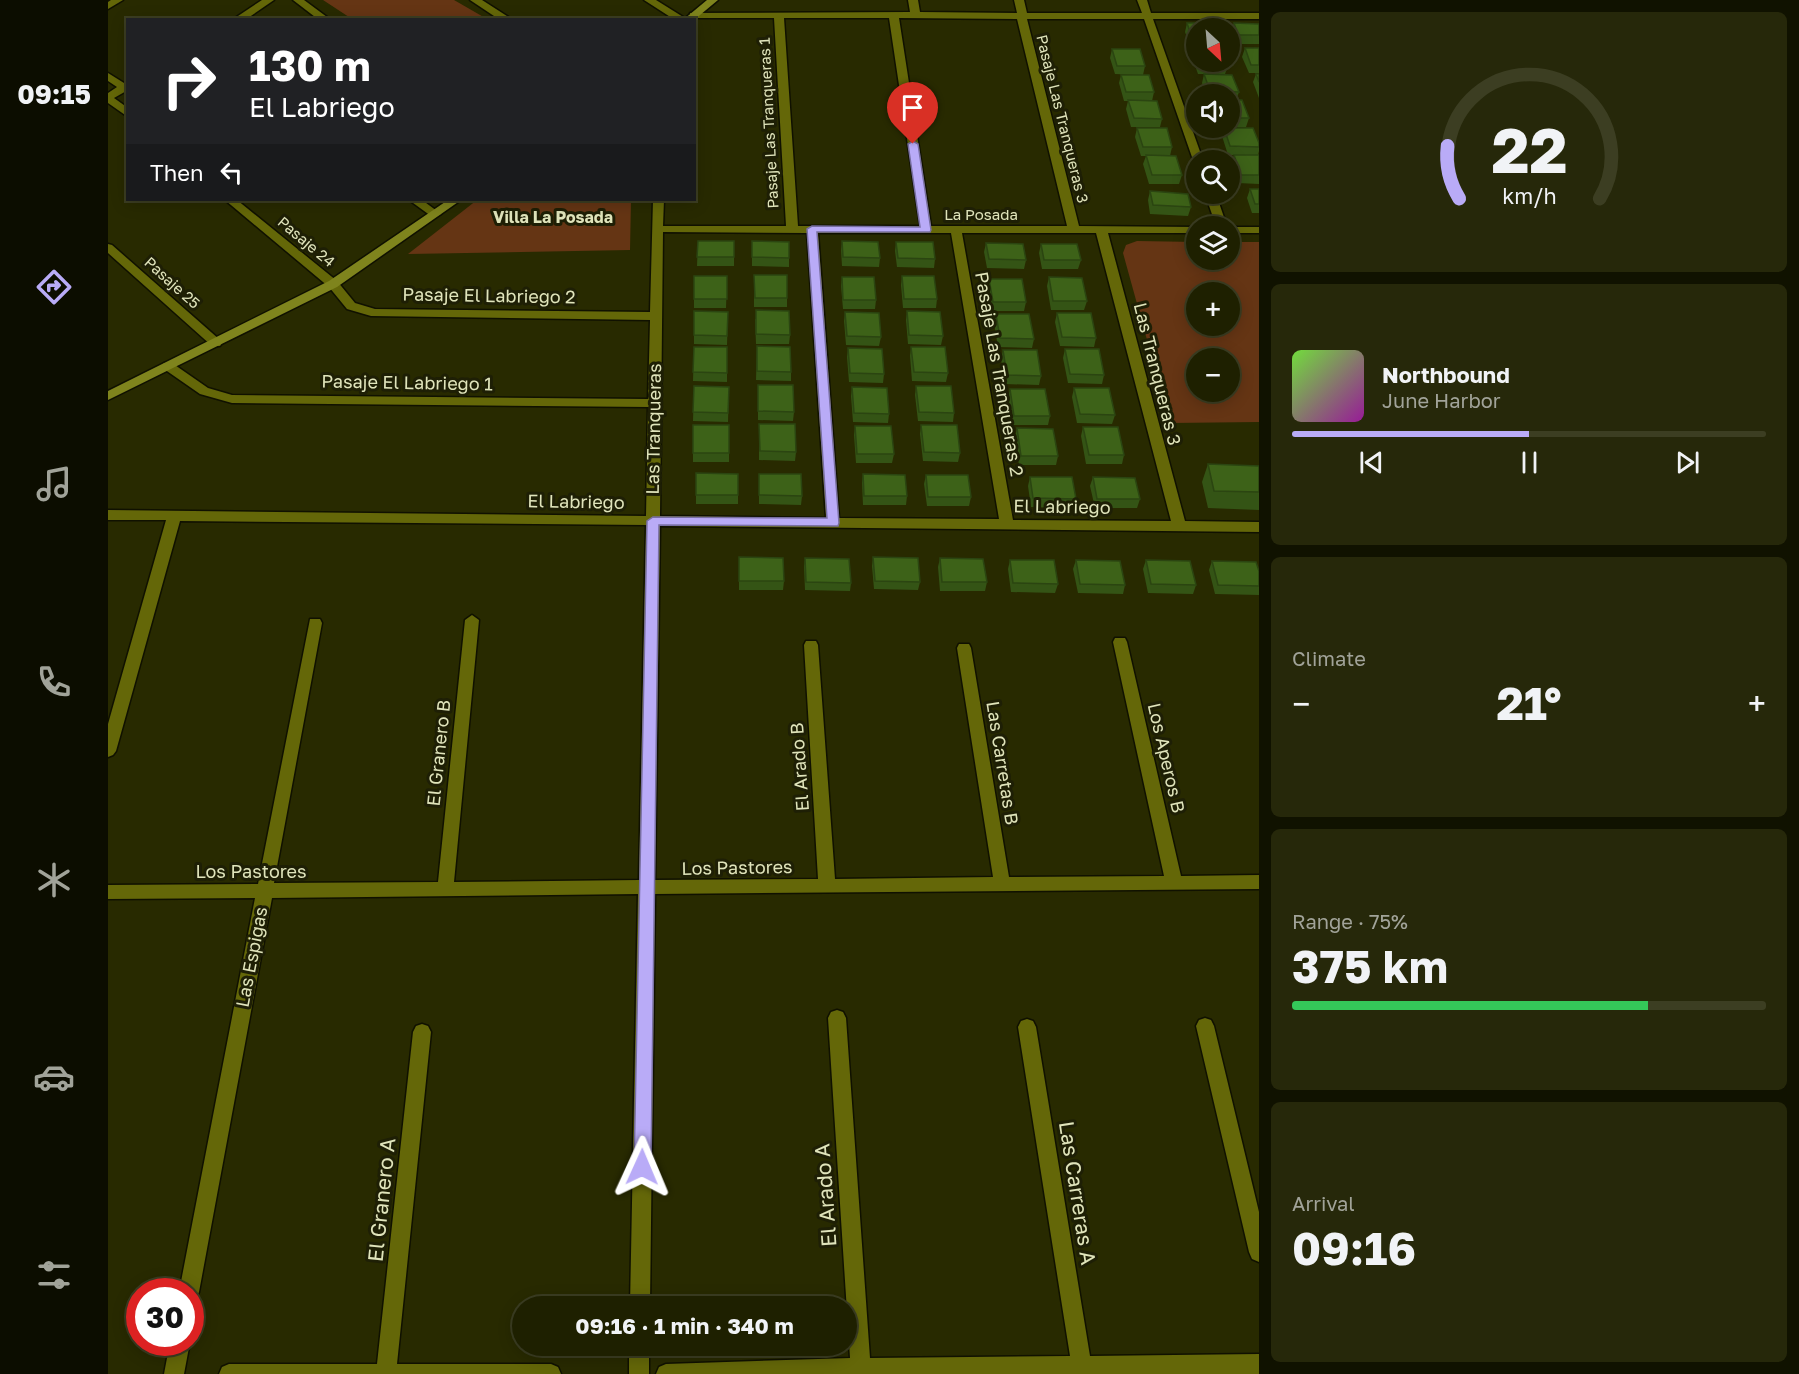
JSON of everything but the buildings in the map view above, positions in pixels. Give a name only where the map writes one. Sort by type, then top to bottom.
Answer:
[{"type":"street","points":[[108,6],[118,0]]},
{"type":"street","points":[[240,18],[269,0]]},
{"type":"street","points":[[298,0],[323,18]]},
{"type":"street","points":[[475,0],[505,18]]},
{"type":"street","points":[[649,0],[688,18],[779,15],[1259,16]]},
{"type":"street","points":[[688,18],[713,0]]},
{"type":"street","points":[[913,0],[916,16]]},
{"type":"street","name":"Pasaje Las Tranqueras 3","points":[[1019,0],[1074,230]]},
{"type":"street","points":[[1142,0],[1195,150]]},
{"type":"street","name":"Pasaje Las Tranqueras 1","points":[[779,15],[792,229]]},
{"type":"street","points":[[894,16],[926,230]]},
{"type":"street","points":[[108,76],[125,86],[108,98],[126,112]]},
{"type":"street","name":"Pasaje 24","points":[[232,201],[333,284]]},
{"type":"street","points":[[416,201],[435,214]]},
{"type":"street","points":[[108,396],[333,284],[454,201]]},
{"type":"street","name":"Las Tranqueras","points":[[640,1296],[658,201]]},
{"type":"street","name":"La Posada","points":[[658,229],[1186,231]]},
{"type":"street","points":[[812,229],[833,523]]},
{"type":"street","name":"Pasaje Las Tranqueras 2","points":[[956,230],[1006,524]]},
{"type":"street","name":"Las Tranqueras 3","points":[[1101,230],[1179,526]]},
{"type":"street","points":[[1240,231],[1259,230]]},
{"type":"street","name":"Pasaje 25","points":[[108,246],[216,343]]},
{"type":"street","name":"Pasaje El Labriego 2","points":[[333,284],[351,306],[375,313],[656,316]]},
{"type":"street","name":"Pasaje El Labriego 1","points":[[168,366],[204,391],[232,399],[655,403]]},
{"type":"street","name":"El Labriego","points":[[108,515],[1259,526]]},
{"type":"street","points":[[108,751],[174,516]]},
{"type":"street","name":"El Granero B","points":[[445,890],[472,620]]},
{"type":"street","name":"Las Espigas","points":[[192,1278],[315,623]]},
{"type":"street","name":"Los Aperos B","points":[[1120,642],[1174,883]]},
{"type":"street","name":"El Arado B","points":[[811,645],[827,887]]},
{"type":"street","name":"Las Carretas B","points":[[964,648],[1002,885]]},
{"type":"street","name":"Los Pastores","points":[[108,892],[1259,882]]},
{"type":"street","name":"El Arado A","points":[[837,1018],[861,1368]]},
{"type":"street","points":[[1205,1026],[1259,1252]]},
{"type":"street","name":"Las Carreras A","points":[[1027,1027],[1082,1366]]},
{"type":"street","name":"El Granero A","points":[[386,1372],[423,1032]]},
{"type":"street","points":[[174,1374],[177,1356]]},
{"type":"street","points":[[639,1356],[639,1374]]},
{"type":"street","points":[[666,1374],[861,1368],[1259,1364]]},
{"type":"street","points":[[229,1374],[386,1372],[551,1374]]},
{"type":"shaded area","points":[[323,0],[454,0],[485,18],[350,18]]},
{"type":"shaded area","points":[[476,201],[631,201],[630,250],[408,254]]},
{"type":"shaded area","points":[[1137,241],[1186,242],[1186,270],[1240,270],[1240,242],[1259,242],[1259,422],[1170,423],[1123,253],[1126,245]]},
{"type":"district","name":"Villa La Posada","points":[[553,217]]},
{"type":"route","points":[[642,1167],[653,521],[833,523],[812,229],[926,230],[913,144]]}]
